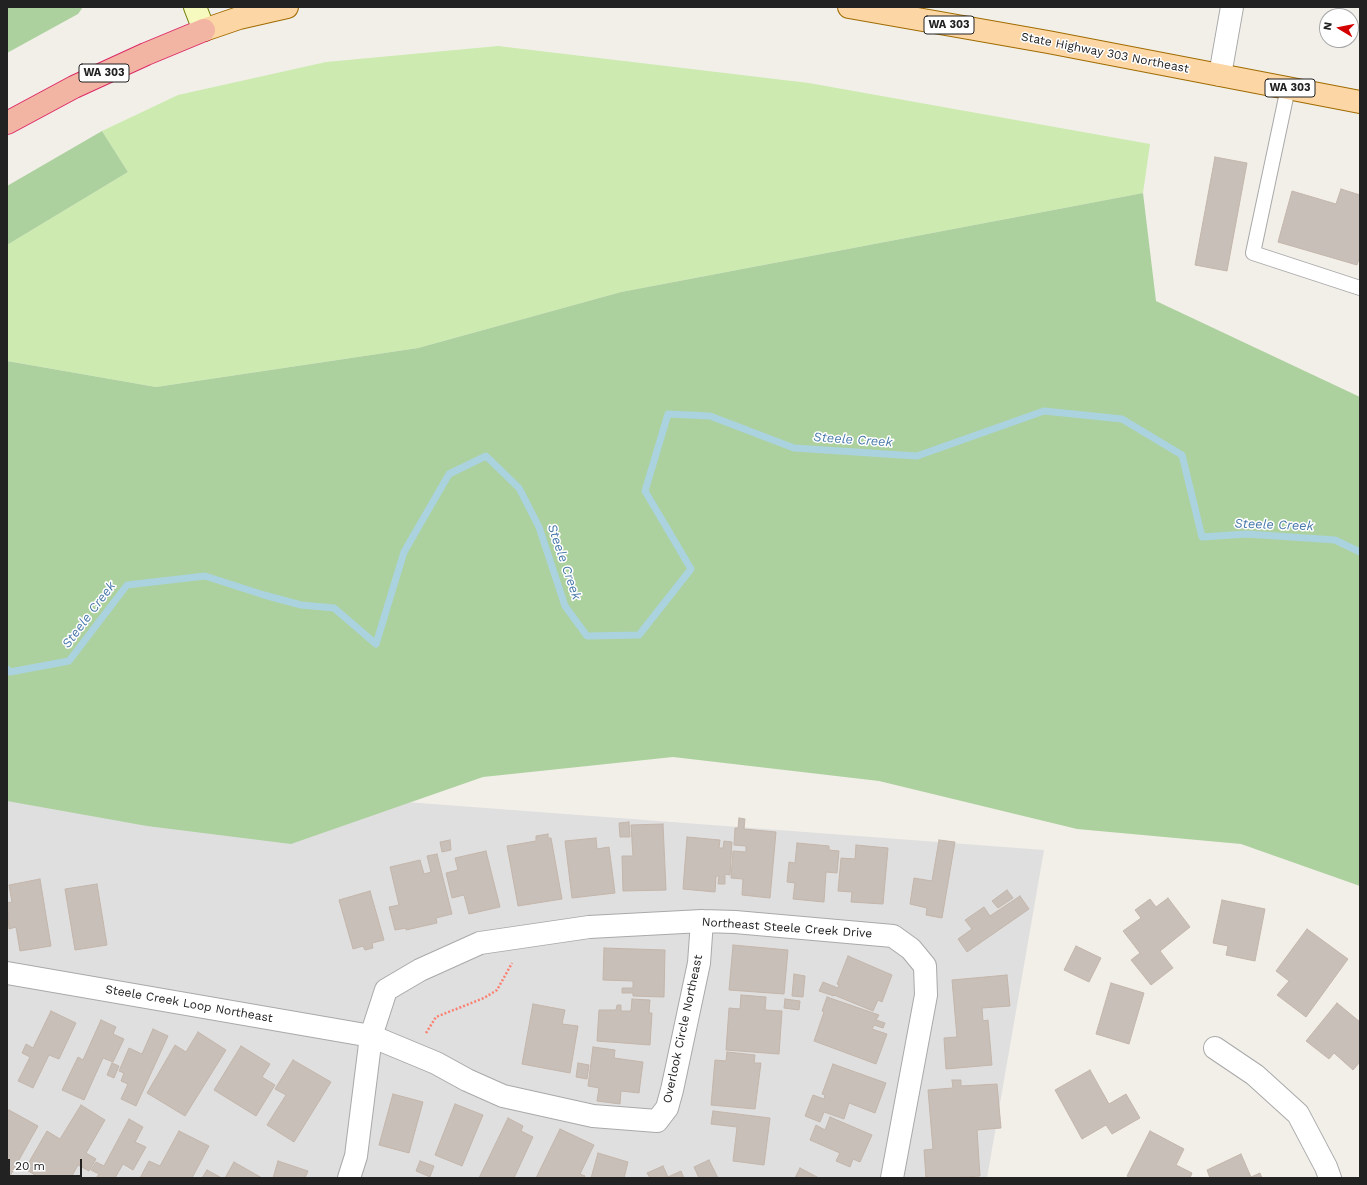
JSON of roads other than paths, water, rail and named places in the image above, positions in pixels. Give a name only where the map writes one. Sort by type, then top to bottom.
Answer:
[{"type":"highway","name":"WA 303","points":[[7,123],[74,87],[146,54],[204,30]]},
{"type":"main road","points":[[195,7],[204,30]]},
{"type":"main road","name":"WA 303","points":[[204,30],[239,18],[287,7]]},
{"type":"main road","name":"State Highway 303 Northeast","points":[[849,7],[1048,42],[1360,102]]},
{"type":"street","points":[[1220,75],[1232,7]]},
{"type":"street","name":"Northeast Steele Creek Drive","points":[[349,1178],[356,1156],[371,1036],[386,990],[420,970],[480,943],[589,927],[702,921],[735,922],[893,936],[911,949],[925,966],[926,995],[892,1178]]},
{"type":"street","name":"Overlook Circle Northeast","points":[[371,1036],[436,1063],[467,1080],[504,1096],[593,1116],[657,1121],[667,1108],[672,1090],[699,963],[702,921]]},
{"type":"street","name":"Steele Creek Loop Northeast","points":[[7,972],[371,1036]]},
{"type":"street","points":[[1216,1048],[1255,1075],[1298,1114],[1326,1167],[1330,1178]]},
{"type":"lane","points":[[1288,88],[1253,253],[1360,288]]},
{"type":"waterway","name":"Steele Creek","points":[[7,669],[10,672],[69,661],[127,585],[205,576],[301,605],[334,608],[376,644],[404,552],[449,474],[486,456],[519,488],[539,527],[565,606],[587,636],[639,635],[691,569],[645,491],[668,414],[710,416],[794,448],[917,456],[1044,411],[1122,419],[1182,455],[1202,537],[1247,534],[1335,540],[1360,552]]}]
